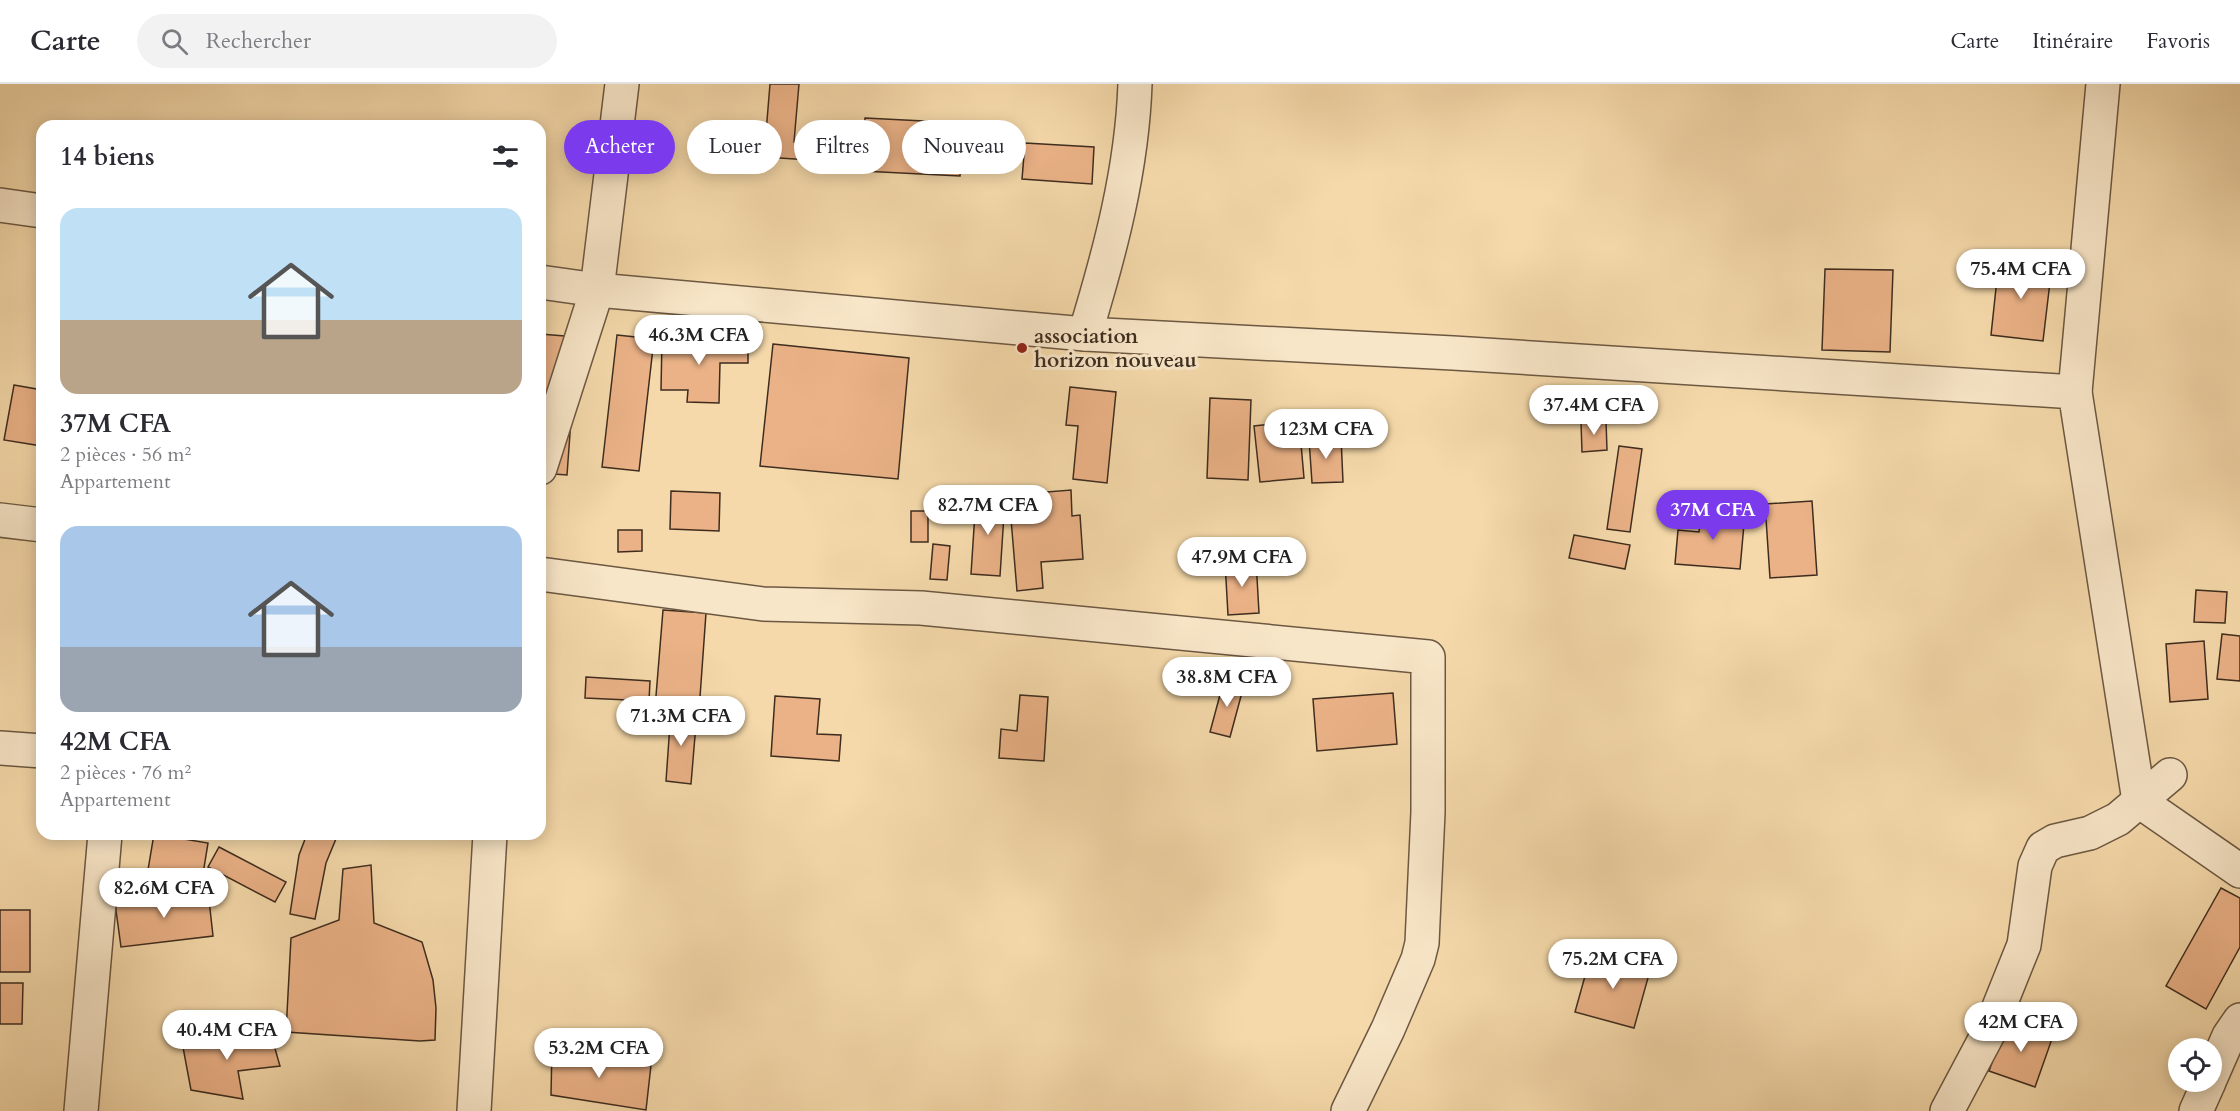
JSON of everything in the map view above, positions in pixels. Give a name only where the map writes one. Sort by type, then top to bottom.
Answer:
[{"type":"street","points":[[546,449],[597,290],[622,84]]},
{"type":"street","points":[[1085,334],[1108,256],[1121,201],[1130,150],[1135,84]]},
{"type":"street","points":[[2103,84],[2075,393],[2139,801],[2240,871]]},
{"type":"street","points":[[0,206],[36,210]]},
{"type":"street","points":[[546,283],[597,290],[1085,334],[1453,352],[2075,393]]},
{"type":"street","points":[[0,520],[36,524]]},
{"type":"street","points":[[546,575],[762,604],[921,608],[1428,657],[1428,812],[1422,943],[1418,959],[1388,1029],[1348,1111]]},
{"type":"street","points":[[0,748],[36,751]]},
{"type":"street","points":[[1947,1111],[1989,1032],[2024,945],[2035,866],[2043,848],[2055,841],[2090,833],[2118,819],[2169,775]]},
{"type":"street","points":[[81,1111],[104,840]]},
{"type":"street","points":[[474,1111],[490,840]]},
{"type":"street","points":[[2222,1051],[2229,1035],[2240,1020]]},
{"type":"street","points":[[2196,1111],[2204,1092]]},
{"type":"building","points":[[770,84],[799,84],[796,120],[794,120],[794,159],[782,158],[782,120],[767,120]]},
{"type":"building","points":[[865,118],[904,120],[902,120],[902,173],[890,172],[890,120],[865,120]]},
{"type":"building","points":[[1026,143],[1094,147],[1092,184],[1022,179],[1022,174],[1026,174]]},
{"type":"building","points":[[921,174],[960,174],[960,176]]},
{"type":"building","points":[[1999,260],[2052,265],[2043,341],[1991,335]]},
{"type":"building","points":[[1825,269],[1893,270],[1890,352],[1822,350]]},
{"type":"building","points":[[546,334],[577,337],[567,475],[546,473]]},
{"type":"building","points":[[617,335],[654,339],[639,471],[602,467]]},
{"type":"building","points":[[662,339],[748,341],[748,363],[720,363],[719,403],[687,402],[688,390],[661,390]]},
{"type":"building","points":[[773,344],[909,358],[898,479],[760,466]]},
{"type":"building","points":[[14,385],[36,389],[36,445],[4,440]]},
{"type":"building","points":[[1070,387],[1116,392],[1107,483],[1073,479],[1078,426],[1066,425]]},
{"type":"building","points":[[1210,398],[1251,400],[1248,480],[1207,478]]},
{"type":"building","points":[[1299,421],[1304,478],[1260,482],[1254,426]]},
{"type":"building","points":[[1606,421],[1607,450],[1582,452],[1581,422]]},
{"type":"building","points":[[1341,437],[1343,482],[1312,483],[1309,439]]},
{"type":"building","points":[[1619,446],[1642,449],[1630,532],[1607,529]]},
{"type":"building","points":[[1071,490],[1072,516],[1080,515],[1083,559],[1041,562],[1043,588],[1017,591],[1009,495]]},
{"type":"building","points":[[671,491],[720,493],[719,531],[670,529]]},
{"type":"building","points":[[976,497],[1005,499],[1000,576],[971,574]]},
{"type":"building","points":[[1812,501],[1817,575],[1770,578],[1765,504]]},
{"type":"building","points":[[1701,509],[1745,513],[1740,569],[1675,564],[1678,530],[1699,532]]},
{"type":"building","points":[[911,511],[928,511],[928,542],[911,542]]},
{"type":"building","points":[[618,530],[642,530],[642,551],[618,552]]},
{"type":"building","points":[[1574,535],[1630,545],[1625,569],[1569,558]]},
{"type":"building","points":[[933,544],[950,546],[947,580],[930,579]]},
{"type":"building","points":[[1256,560],[1259,613],[1228,615],[1225,562]]},
{"type":"building","points":[[2196,590],[2227,592],[2225,623],[2194,622]]},
{"type":"building","points":[[663,610],[706,613],[699,711],[655,708]]},
{"type":"building","points":[[2222,634],[2240,636],[2240,681],[2217,679]]},
{"type":"building","points":[[2204,641],[2208,699],[2170,702],[2166,644]]},
{"type":"building","points":[[586,677],[650,681],[649,701],[585,698]]},
{"type":"building","points":[[1224,680],[1244,685],[1230,737],[1210,732]]},
{"type":"building","points":[[1393,693],[1397,744],[1317,751],[1313,699]]},
{"type":"building","points":[[1020,695],[1048,697],[1044,761],[999,758],[1001,729],[1017,731]]},
{"type":"building","points":[[775,696],[820,699],[817,734],[841,735],[839,761],[771,756]]},
{"type":"building","points":[[671,710],[697,712],[691,784],[666,781]]},
{"type":"building","points":[[153,840],[190,840],[208,843],[201,886],[147,876]]},
{"type":"building","points":[[305,840],[336,840],[326,863],[315,919],[290,914],[299,855]]},
{"type":"building","points":[[219,847],[286,882],[275,902],[208,867]]},
{"type":"building","points":[[371,865],[374,923],[422,942],[433,980],[436,1008],[435,1040],[420,1041],[286,1032],[291,938],[339,920],[343,869]]},
{"type":"building","points":[[2221,888],[2240,898],[2240,947],[2206,1009],[2166,986]]},
{"type":"building","points":[[208,891],[213,936],[121,947],[115,903]]},
{"type":"building","points":[[0,910],[30,910],[30,972],[0,972]]},
{"type":"building","points":[[1592,951],[1651,967],[1634,1028],[1575,1012]]},
{"type":"building","points":[[0,983],[23,983],[22,1024],[0,1024]]},
{"type":"building","points":[[2008,1019],[2053,1036],[2035,1087],[1989,1071]]},
{"type":"building","points":[[270,1031],[280,1066],[238,1071],[243,1099],[191,1090],[182,1042]]},
{"type":"building","points":[[552,1046],[651,1065],[646,1110],[551,1095]]},
{"type":"place","name":"association horizon nouveau","points":[[1022,348]]}]
